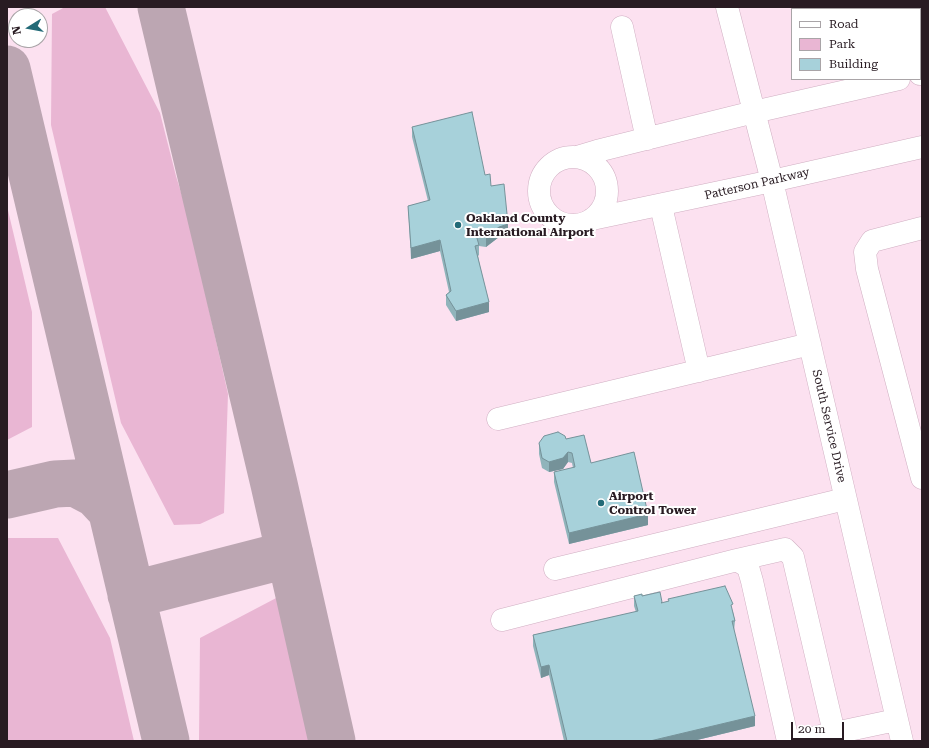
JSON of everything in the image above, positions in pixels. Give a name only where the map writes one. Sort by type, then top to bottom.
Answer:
[{"type":"street","name":"South Service Drive","points":[[727,7],[772,181],[902,741]]},
{"type":"street","points":[[622,27],[647,139]]},
{"type":"street","points":[[577,157],[754,112],[895,80]]},
{"type":"street","name":"Patterson Parkway","points":[[592,219],[661,206],[922,147]]},
{"type":"street","points":[[566,157],[577,157],[591,161],[600,170],[606,182],[607,195],[603,207],[592,219],[584,223],[572,225],[560,223],[549,216],[542,206],[538,194],[540,181],[545,170],[554,161],[566,157]]},
{"type":"street","points":[[661,206],[699,371]]},
{"type":"street","points":[[922,228],[872,241],[865,252],[867,269],[922,478]]},
{"type":"street","points":[[498,418],[810,344]]},
{"type":"street","points":[[555,569],[845,499]]},
{"type":"street","points":[[502,620],[737,560],[785,550],[793,557],[835,737]]},
{"type":"street","points":[[737,560],[748,567],[752,581],[788,741]]},
{"type":"street","points":[[797,741],[835,737],[896,720]]},
{"type":"green space","points":[[65,7],[105,7],[160,113],[187,212],[228,394],[224,513],[200,524],[174,525],[121,423],[51,125],[52,14]]},
{"type":"green space","points":[[7,206],[32,312],[32,427],[7,440]]},
{"type":"green space","points":[[7,538],[58,538],[110,638],[134,741],[7,741]]},
{"type":"green space","points":[[280,596],[285,608],[316,741],[199,741],[200,638]]},
{"type":"building","points":[[836,7],[855,7],[851,8]]},
{"type":"building","name":"Oakland County International Airport","points":[[472,112],[485,175],[490,174],[491,186],[504,184],[508,224],[499,227],[486,237],[476,235],[479,245],[475,246],[489,302],[456,311],[446,295],[451,291],[440,240],[411,248],[408,206],[430,200],[412,127]]},
{"type":"building","name":"Airport Control Tower","points":[[558,432],[565,436],[566,439],[584,435],[591,463],[634,452],[648,514],[569,533],[554,472],[575,467],[572,453],[568,452],[563,458],[549,462],[542,458],[539,443],[544,436]]},
{"type":"building","points":[[725,586],[733,604],[731,605],[735,621],[732,621],[755,716],[650,741],[567,741],[549,665],[541,667],[533,635],[638,611],[634,596],[642,594],[642,596],[660,592],[661,603],[669,601],[668,599]]},
{"type":"taxiway","points":[[161,7],[274,484],[332,741]]},
{"type":"taxiway","points":[[7,69],[166,741]]},
{"type":"taxiway","points":[[7,495],[55,484],[75,483],[96,494],[111,510]]},
{"type":"taxiway","points":[[131,595],[290,554]]},
{"type":"place","name":"Oakland County International Airport","points":[[458,225]]},
{"type":"place","name":"Airport Control Tower","points":[[601,503]]}]
